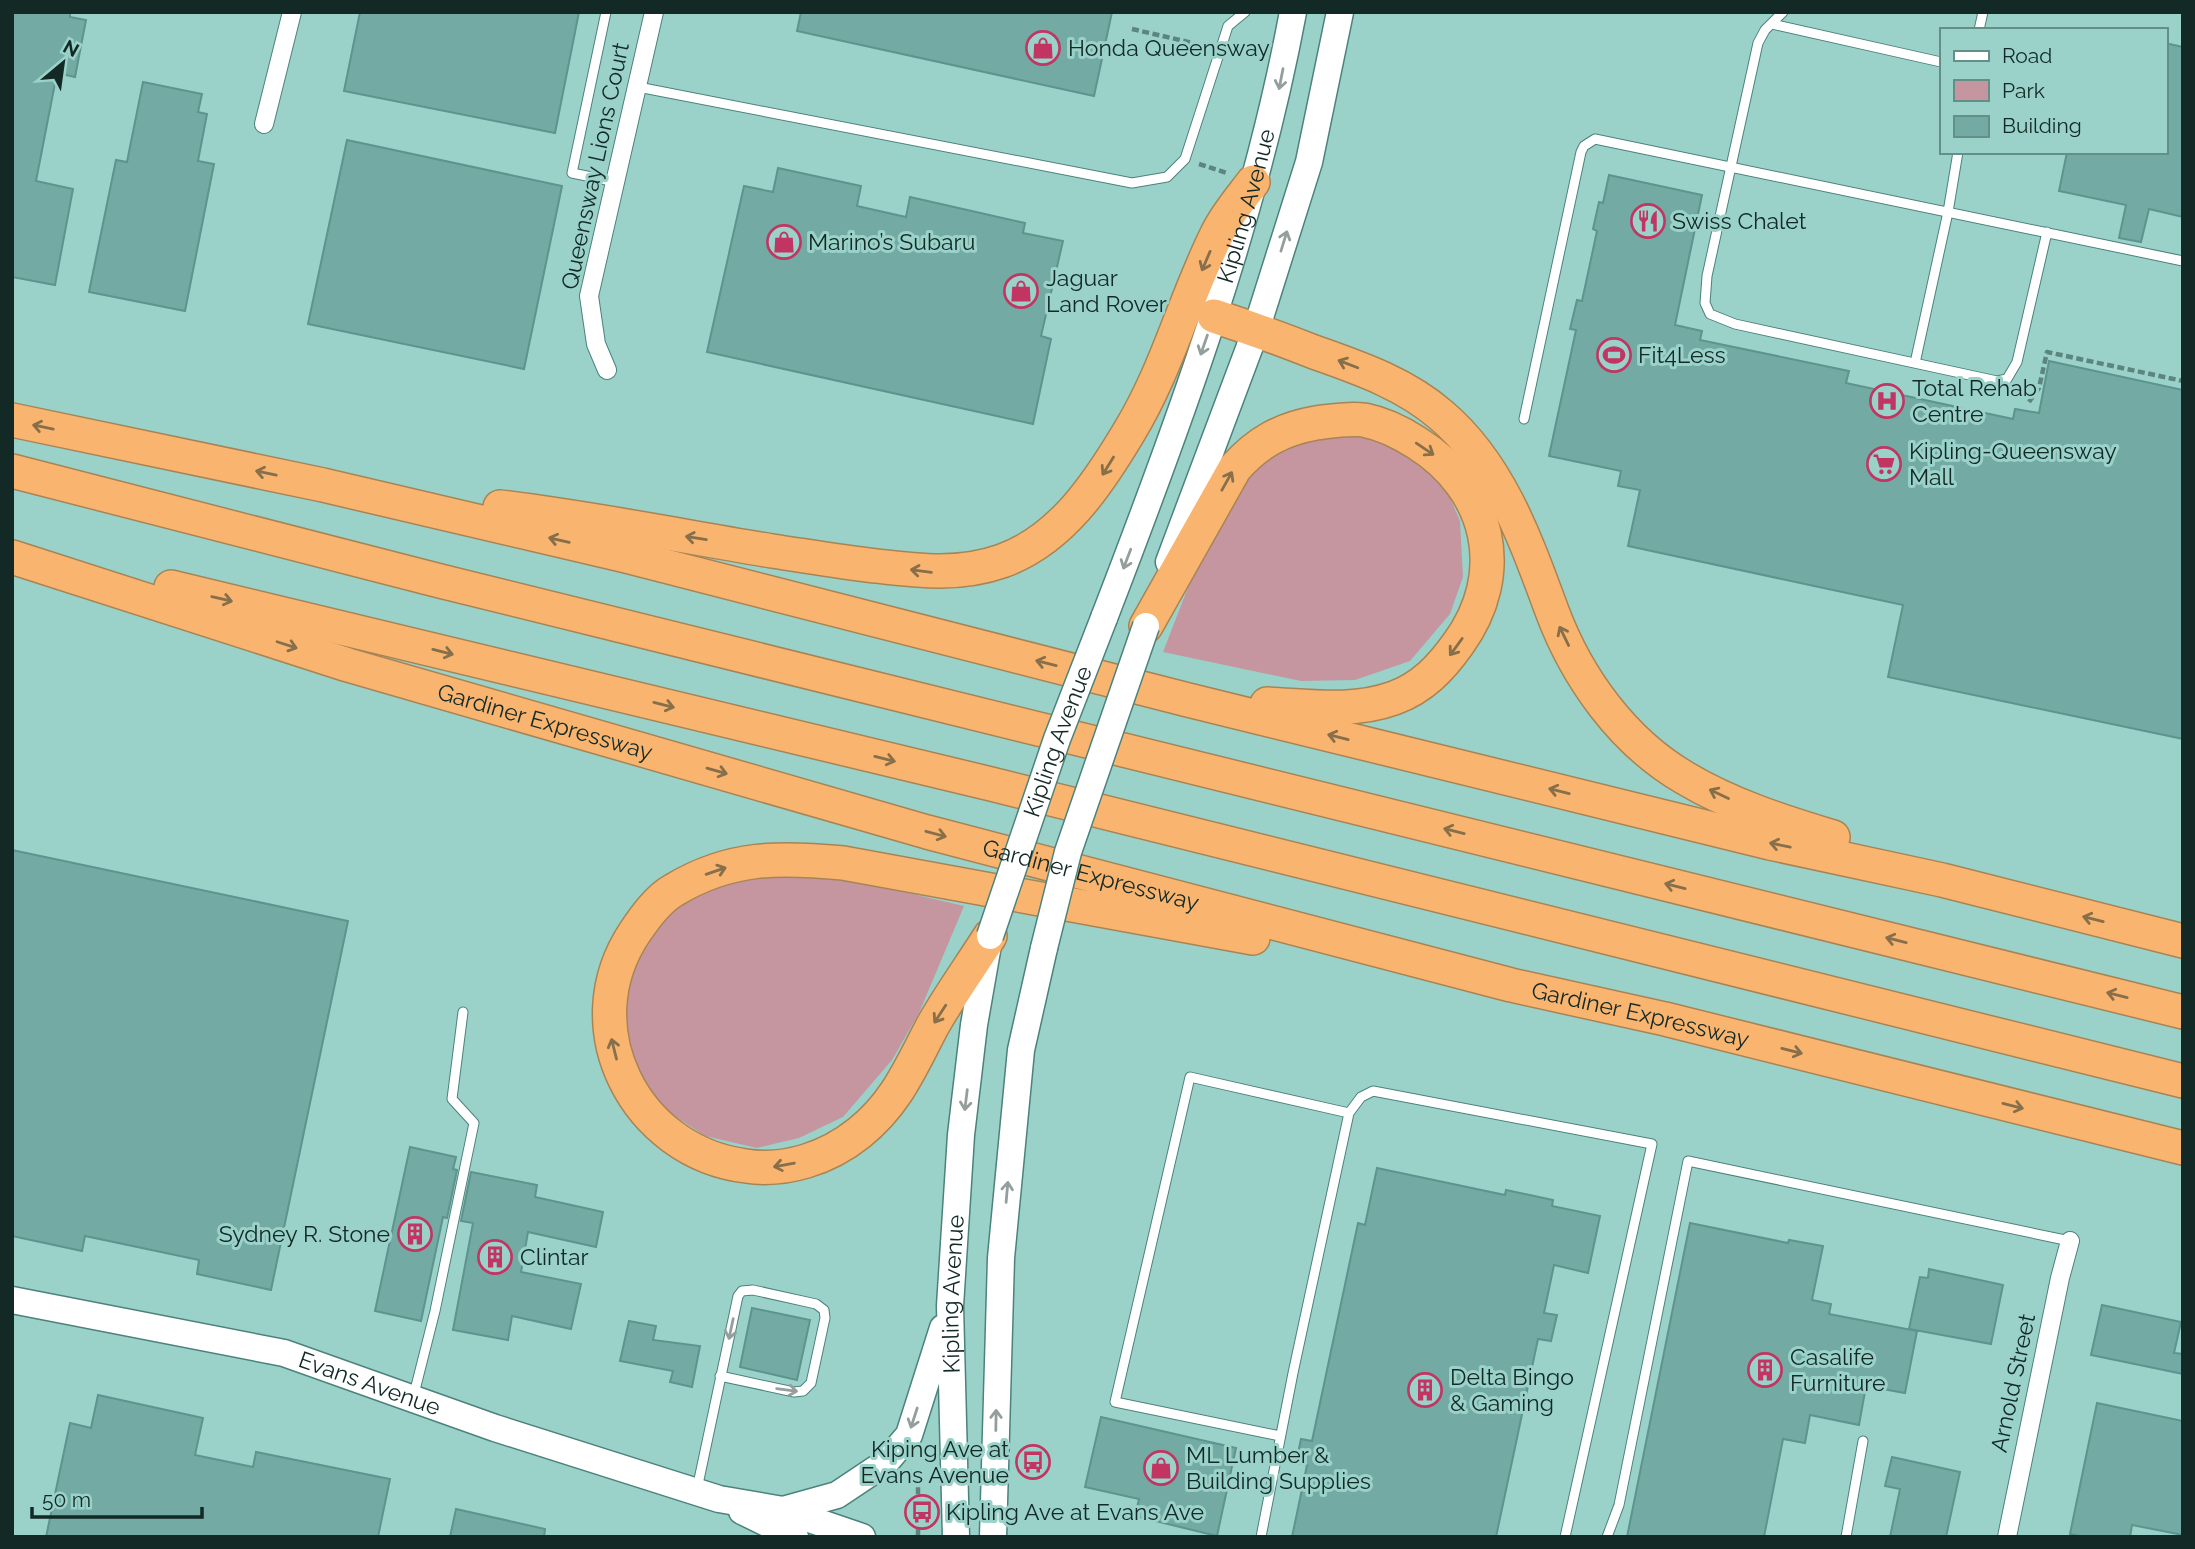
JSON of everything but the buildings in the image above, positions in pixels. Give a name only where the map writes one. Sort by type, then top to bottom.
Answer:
[{"type":"highway","points":[[323,485],[523,509],[830,560],[937,573],[967,570],[1002,561],[1025,550],[1048,534],[1072,514],[1096,485],[1131,430],[1218,232],[1253,181]]},
{"type":"highway","points":[[1214,316],[1375,374],[1410,392],[1442,416],[1486,462],[1536,566],[1554,615],[1596,695],[1618,722],[1655,758],[1685,779],[1782,822],[1841,839],[1942,880]]},
{"type":"highway","points":[[1146,626],[1235,468],[1251,451],[1268,439],[1295,427],[1341,419],[1384,425],[1432,453],[1455,473],[1476,506],[1487,539],[1487,562],[1484,587],[1476,612],[1464,636],[1442,666],[1418,687],[1395,698],[1339,708],[1188,700]]},
{"type":"highway","points":[[12,420],[323,485],[626,556],[1188,700],[1770,843],[1942,880],[2183,941]]},
{"type":"highway","points":[[12,471],[440,581],[2183,1012]]},
{"type":"highway","name":"Gardiner Expressway","points":[[12,550],[991,784],[2183,1081]]},
{"type":"highway","name":"Gardiner Expressway","points":[[12,557],[348,665],[928,832],[1511,985],[1665,1019],[2183,1148]]},
{"type":"highway","points":[[990,936],[933,1024],[907,1077],[886,1106],[861,1132],[832,1152],[803,1162],[764,1169],[730,1164],[692,1152],[658,1126],[634,1098],[619,1068],[612,1044],[611,986],[622,952],[646,916],[672,891],[707,874],[761,859],[843,863],[1511,985]]},
{"type":"main road","name":"Kipling Avenue","points":[[956,1537],[950,1306],[961,1135],[974,1025],[990,936],[1057,738],[1161,471],[1214,316],[1279,89],[1293,12]]},
{"type":"main road","name":"Kipling Avenue","points":[[993,1537],[1001,1258],[1021,1050],[1044,948],[1069,852],[1146,626],[1256,330],[1308,162],[1340,12]]},
{"type":"main road","name":"Evans Avenue","points":[[12,1300],[284,1353],[495,1428],[708,1495],[783,1510],[862,1537]]},
{"type":"main road","points":[[783,1510],[837,1495],[885,1463],[909,1435],[950,1306]]},
{"type":"main road","name":"Evans Avenue","points":[[708,1495],[795,1537]]},
{"type":"street","points":[[264,124],[292,12]]},
{"type":"street","name":"Queensway Lions Court","points":[[607,370],[596,344],[589,296],[654,12]]},
{"type":"street","name":"Arnold Street","points":[[2007,1537],[2070,1241]]},
{"type":"lane","points":[[606,12],[572,173],[615,182]]},
{"type":"lane","points":[[638,87],[1132,183],[1167,177],[1185,159],[1228,26],[1245,12]]},
{"type":"lane","points":[[1783,12],[1758,43],[1707,276],[1705,303],[1710,314],[1735,324],[1997,381],[2007,379],[2017,362],[2047,232]]},
{"type":"lane","points":[[1772,24],[1940,62]]},
{"type":"lane","points":[[1524,419],[1575,177],[1584,146],[1595,139],[1606,139],[2183,261]]},
{"type":"lane","points":[[1915,363],[1948,212],[1958,154]]},
{"type":"lane","points":[[413,1399],[435,1311],[474,1123],[452,1098],[463,1012]]},
{"type":"lane","points":[[1280,1436],[1115,1402],[1190,1077],[1349,1113]]},
{"type":"lane","points":[[1261,1537],[1349,1113],[1361,1097],[1373,1091],[1652,1144],[1565,1537]]},
{"type":"lane","points":[[1607,1537],[1619,1505],[1688,1161],[2070,1241]]},
{"type":"lane","points":[[708,1495],[720,1376],[738,1296],[742,1291],[753,1290],[816,1304],[824,1310],[825,1318],[811,1383],[803,1391],[794,1392],[720,1376]]},
{"type":"lane","points":[[1846,1537],[1863,1441]]},
{"type":"path","points":[[1132,29],[1221,49]]},
{"type":"path","points":[[1185,159],[1253,181]]},
{"type":"path","points":[[2029,402],[2039,388],[2046,352],[2183,381]]},
{"type":"path","points":[[903,1466],[918,1477],[918,1535]]},
{"type":"path","points":[[919,1525],[926,1527]]},
{"type":"green space","points":[[1345,432],[1401,449],[1442,479],[1460,521],[1463,577],[1450,614],[1410,661],[1355,680],[1301,681],[1163,652],[1194,572],[1256,464],[1302,436]]},
{"type":"green space","points":[[774,871],[826,874],[964,906],[919,1013],[892,1060],[843,1117],[799,1138],[757,1148],[705,1136],[667,1111],[638,1078],[622,1035],[623,983],[637,946],[676,904],[716,884]]},
{"type":"place","name":"Honda Queensway","points":[[1043,48]]},
{"type":"place","name":"Swiss Chalet","points":[[1648,221]]},
{"type":"place","name":"Marino’s Subaru","points":[[784,242]]},
{"type":"place","name":"Jaguar Land Rover","points":[[1021,291]]},
{"type":"place","name":"Fit4Less","points":[[1614,355]]},
{"type":"place","name":"Total Rehab Centre","points":[[1887,401]]},
{"type":"place","name":"Kipling-Queensway Mall","points":[[1884,464]]},
{"type":"place","name":"Sydney R. Stone","points":[[415,1234]]},
{"type":"place","name":"Clintar","points":[[495,1257]]},
{"type":"place","name":"Casalife Furniture","points":[[1765,1370]]},
{"type":"place","name":"Delta Bingo & Gaming","points":[[1425,1390]]},
{"type":"place","name":"Kiping Ave at Evans Avenue","points":[[1033,1462]]},
{"type":"place","name":"ML Lumber & Building Supplies","points":[[1161,1468]]},
{"type":"place","name":"Kipling Ave at Evans Ave","points":[[922,1512]]}]
